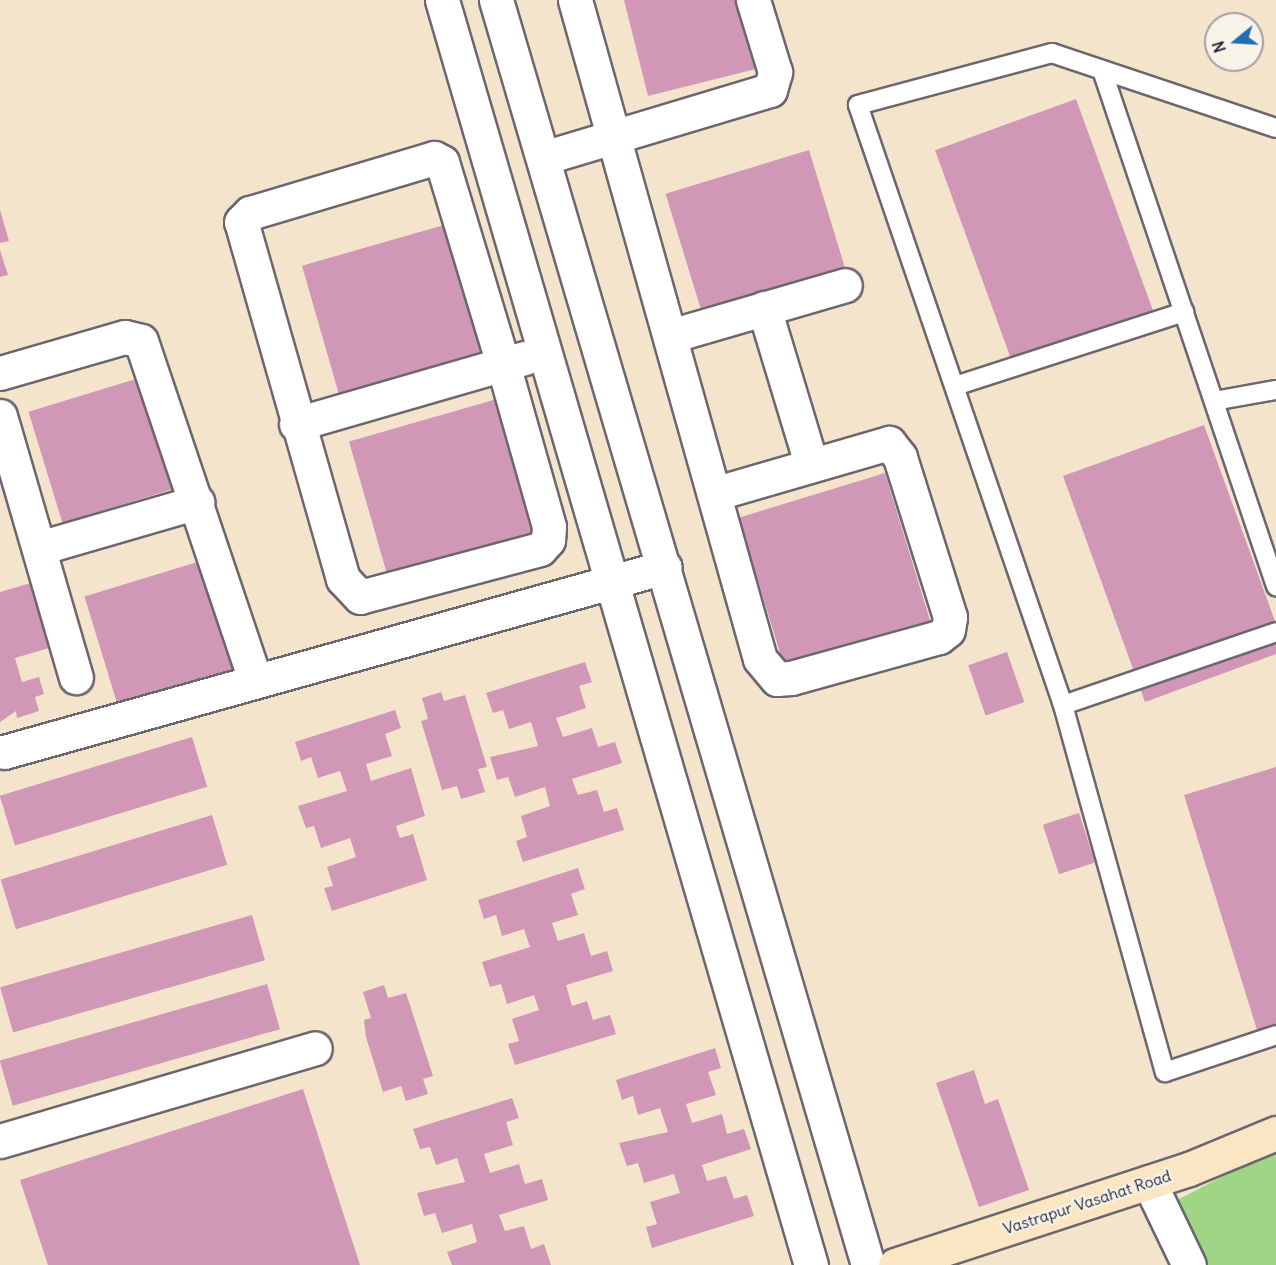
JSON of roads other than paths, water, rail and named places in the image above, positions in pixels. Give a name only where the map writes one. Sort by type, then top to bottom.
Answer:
[{"type":"street","points":[[442,0],[609,585],[811,1265]]},
{"type":"street","points":[[496,0],[665,567],[868,1265]]},
{"type":"street","points":[[575,0],[760,659],[777,679],[939,637],[948,630],[950,617],[897,449],[879,443],[714,494]]},
{"type":"street","points":[[543,158],[770,90],[775,72],[753,0]]},
{"type":"street","points":[[434,158],[442,162],[452,192],[549,527],[540,549],[360,597],[343,579],[296,424],[241,222],[250,213],[434,158]]},
{"type":"street","points":[[452,192],[495,180]]},
{"type":"street","points":[[670,336],[845,285]]},
{"type":"street","points":[[764,308],[812,464]]},
{"type":"street","points":[[0,373],[134,337],[146,348],[255,680]]},
{"type":"street","points":[[296,424],[544,352]]},
{"type":"street","points":[[0,416],[5,453],[39,548],[76,676]]},
{"type":"street","points":[[39,548],[197,502]]},
{"type":"street","points":[[4,752],[255,680],[609,585],[665,567]]},
{"type":"street","points":[[0,1141],[315,1048]]},
{"type":"street","name":"Vastrapur Vasahat Road","points":[[895,1265],[1149,1182],[1276,1133]]},
{"type":"street","points":[[1149,1182],[1189,1265]]},
{"type":"lane","points":[[1276,128],[1052,53],[858,105],[1063,705],[1165,1072],[1276,1035]]},
{"type":"lane","points":[[1102,70],[1276,586]]},
{"type":"lane","points":[[954,386],[1184,312]]},
{"type":"lane","points":[[1214,401],[1276,390]]},
{"type":"lane","points":[[1063,705],[1276,632]]}]
